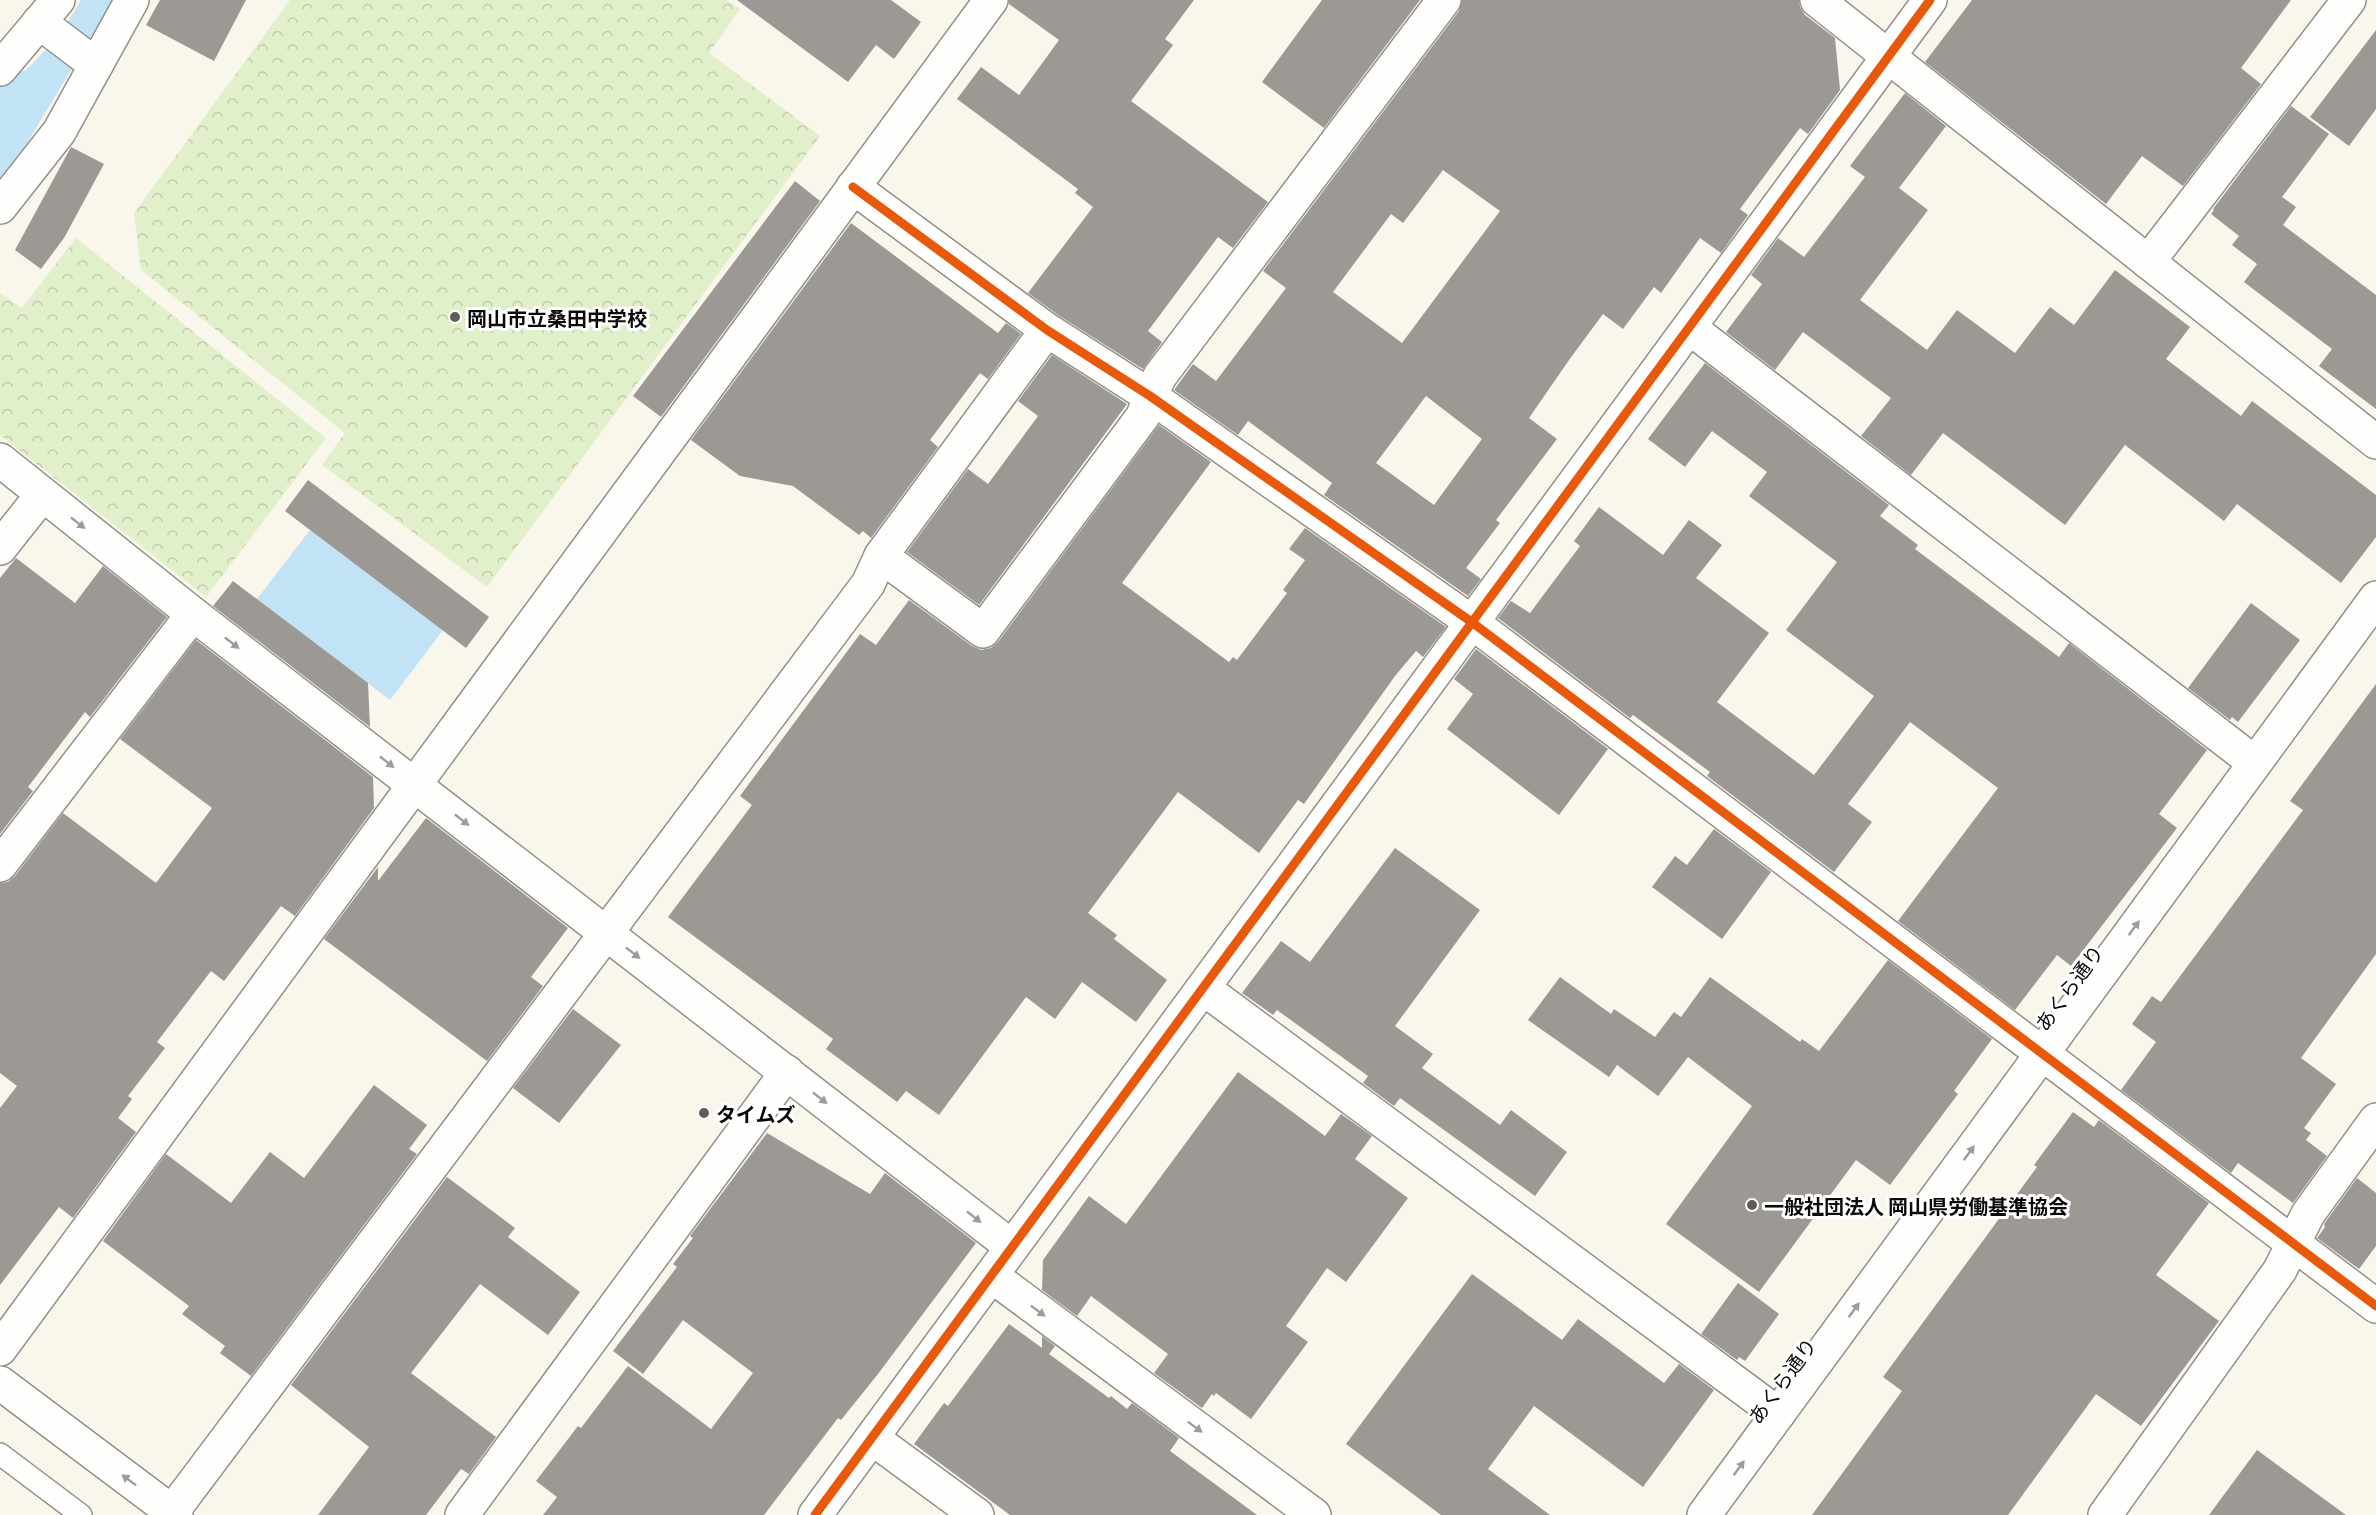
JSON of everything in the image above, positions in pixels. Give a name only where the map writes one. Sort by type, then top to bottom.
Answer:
[{"type":"street","points":[[0,207],[59,132],[91,62],[132,0]]},
{"type":"street","points":[[0,1349],[991,0]]},
{"type":"street","points":[[881,556],[982,631],[1143,416],[1160,376],[1444,0]]},
{"type":"street","points":[[1817,0],[2376,442]]},
{"type":"street","points":[[815,1515],[1930,0]]},
{"type":"street","points":[[2148,262],[2349,0]]},
{"type":"street","points":[[2,65],[51,19],[91,62]]},
{"type":"street","points":[[853,187],[1047,330],[1150,396],[1473,623],[2376,1306]]},
{"type":"street","points":[[1690,328],[2255,763]]},
{"type":"street","points":[[0,1383],[174,1514],[868,584],[881,556],[1047,330]]},
{"type":"street","points":[[0,460],[194,614],[1012,1247]]},
{"type":"street","points":[[0,548],[42,495]]},
{"type":"street","name":"あくら通り","points":[[1704,1515],[2376,598]]},
{"type":"street","points":[[0,864],[194,614]]},
{"type":"street","points":[[1203,988],[1778,1414]]},
{"type":"street","points":[[462,1515],[787,1072]]},
{"type":"street","points":[[2105,1515],[2280,1270],[2308,1214],[2376,1120]]},
{"type":"street","points":[[992,1276],[1314,1515]]},
{"type":"street","points":[[872,1438],[977,1515]]},
{"type":"lane","points":[[0,1454],[81,1515]]},
{"type":"green space","name":"岡山市立桑田中学校","points":[[290,0],[727,0],[740,9],[709,53],[820,136],[487,587],[322,465],[345,433],[141,270],[134,213]]},
{"type":"green space","points":[[76,238],[326,438],[206,597],[0,435],[0,293],[22,308]]},
{"type":"water","points":[[81,0],[113,0],[21,153],[0,179],[0,70],[25,71],[56,38]]},
{"type":"water","points":[[310,530],[443,630],[390,700],[257,599]]},
{"type":"building","points":[[160,0],[246,0],[214,61],[146,25]]},
{"type":"building","points":[[737,0],[891,0],[921,22],[894,59],[876,45],[848,82]]},
{"type":"building","points":[[1009,0],[1194,0],[1165,39],[1173,45],[1131,101],[1268,202],[1233,248],[1218,237],[1148,331],[1162,342],[1143,369],[1058,315],[1028,293],[1093,207],[1075,193],[1078,189],[957,99],[981,67],[1019,95],[1059,40],[1009,4]]},
{"type":"building","points":[[1322,0],[1420,0],[1324,128],[1262,82]]},
{"type":"building","points":[[1462,0],[1799,0],[1805,15],[1835,38],[1840,90],[1808,134],[1800,128],[1740,209],[1748,215],[1721,253],[1700,238],[1661,293],[1654,287],[1623,329],[1603,314],[1569,360],[1529,418],[1557,439],[1496,520],[1500,523],[1466,568],[1481,579],[1468,596],[1324,495],[1332,483],[1248,421],[1238,435],[1174,390],[1193,364],[1216,381],[1286,288],[1263,271],[1459,11]],"holes":[[[1443,170],[1500,211],[1402,343],[1333,292],[1391,214],[1403,223]],[[1426,396],[1482,439],[1434,505],[1376,463]]]},
{"type":"building","points":[[1972,0],[2291,0],[2241,68],[2261,84],[2183,186],[2142,156],[2106,204],[1925,62]]},
{"type":"building","points":[[2376,30],[2376,109],[2349,146],[2310,117]]},
{"type":"building","points":[[1905,93],[1946,126],[1899,188],[1928,210],[1860,300],[1927,350],[1957,310],[2015,353],[2050,307],[2074,325],[2115,270],[2190,327],[2166,359],[2241,416],[2252,401],[2376,495],[2376,537],[2341,583],[2237,504],[2224,521],[2125,445],[2065,525],[1943,433],[1911,475],[1861,436],[1891,398],[1803,332],[1775,370],[1726,332],[1762,284],[1751,275],[1778,238],[1804,257],[1865,177],[1850,166]]},
{"type":"building","points":[[2291,106],[2329,134],[2282,197],[2296,207],[2283,225],[2376,295],[2376,409],[2319,366],[2332,349],[2244,282],[2257,264],[2232,245],[2239,236],[2211,214]]},
{"type":"building","points":[[71,147],[104,164],[64,238],[41,269],[15,250]]},
{"type":"building","points":[[795,181],[820,201],[661,417],[633,396]]},
{"type":"building","points":[[851,223],[998,333],[1006,323],[1021,334],[988,379],[980,373],[930,440],[938,447],[871,538],[863,531],[859,535],[793,486],[740,476],[691,440]]},
{"type":"building","points":[[1052,355],[1127,404],[979,605],[907,552],[968,469],[988,484],[1038,416],[1018,401]]},
{"type":"building","points":[[1705,363],[1889,505],[1880,516],[1918,545],[1915,549],[2059,657],[2069,643],[2207,750],[2159,814],[2177,828],[2071,966],[2057,955],[2015,1010],[1898,921],[1998,788],[1910,722],[1848,804],[1872,822],[1834,872],[1707,776],[1710,772],[1633,715],[1630,718],[1498,618],[1511,601],[1530,613],[1580,546],[1574,541],[1599,507],[1663,555],[1689,520],[1722,545],[1696,578],[1769,633],[1717,702],[1814,775],[1874,696],[1786,630],[1837,562],[1749,496],[1767,472],[1712,431],[1685,467],[1648,439]]},
{"type":"building","points":[[1159,425],[1211,462],[1122,583],[1229,662],[1233,657],[1237,660],[1287,593],[1283,590],[1305,560],[1289,549],[1305,528],[1446,627],[1423,657],[1416,651],[1395,676],[1304,804],[1298,800],[1259,853],[1178,792],[1088,913],[1117,935],[1114,939],[1167,980],[1136,1022],[1082,982],[1055,1019],[1026,997],[939,1115],[906,1091],[897,1102],[826,1049],[833,1039],[668,917],[752,805],[740,796],[860,634],[876,645],[909,600],[972,646],[981,650],[991,648],[998,642]]},
{"type":"building","points":[[308,480],[489,617],[466,648],[285,511]]},
{"type":"building","points":[[16,558],[75,603],[103,566],[167,617],[90,717],[85,712],[28,787],[33,791],[0,834],[0,578]]},
{"type":"building","points":[[233,581],[368,683],[370,727],[213,606]]},
{"type":"building","points":[[2251,603],[2300,640],[2238,722],[2232,717],[2230,720],[2188,688]]},
{"type":"building","points":[[196,640],[373,777],[374,808],[295,916],[281,906],[224,981],[211,971],[157,1042],[165,1048],[128,1096],[132,1099],[118,1118],[136,1132],[73,1218],[59,1207],[0,1285],[0,1108],[17,1086],[0,1073],[0,883],[8,882],[15,876],[63,813],[156,883],[212,808],[120,739]]},
{"type":"building","points":[[1476,649],[1608,749],[1559,815],[1447,729],[1473,694],[1454,679]]},
{"type":"building","points":[[2376,684],[2376,954],[2301,1058],[2336,1084],[2304,1128],[2311,1133],[2306,1140],[2327,1156],[2293,1203],[2238,1163],[2231,1173],[2121,1090],[2156,1042],[2132,1024],[2152,996],[2161,1002],[2303,810],[2290,801]]},
{"type":"building","points":[[426,818],[568,928],[531,977],[543,986],[487,1061],[324,939],[378,867],[378,881]]},
{"type":"building","points":[[1714,829],[1771,872],[1722,939],[1652,887],[1675,856],[1687,865]]},
{"type":"building","points":[[1395,848],[1480,910],[1395,1026],[1433,1054],[1422,1068],[1500,1125],[1511,1110],[1567,1152],[1535,1196],[1400,1098],[1394,1106],[1363,1083],[1368,1076],[1277,1010],[1273,1015],[1242,993],[1281,941],[1310,962]]},
{"type":"building","points":[[1888,960],[1992,1039],[1954,1091],[1958,1094],[1890,1185],[1856,1160],[1759,1292],[1666,1224],[1752,1106],[1688,1057],[1658,1096],[1617,1065],[1609,1077],[1528,1020],[1560,977],[1611,1014],[1614,1009],[1655,1037],[1674,1012],[1681,1017],[1710,977],[1800,1042],[1802,1039],[1819,1051]]},
{"type":"building","points":[[573,1009],[621,1045],[559,1123],[513,1088]]},
{"type":"building","points":[[1238,1072],[1325,1136],[1341,1114],[1372,1136],[1355,1159],[1408,1198],[1346,1282],[1327,1268],[1286,1326],[1308,1342],[1251,1419],[1216,1393],[1214,1396],[1212,1394],[1202,1408],[1154,1373],[1168,1354],[1091,1296],[1077,1316],[1042,1290],[1043,1260],[1089,1196],[1126,1224]]},
{"type":"building","points":[[374,1085],[427,1125],[409,1149],[417,1154],[251,1376],[220,1353],[225,1346],[182,1314],[189,1306],[103,1241],[166,1154],[231,1203],[270,1152],[304,1178]]},
{"type":"building","points":[[2073,1112],[2094,1127],[2099,1120],[2209,1203],[2156,1275],[2219,1321],[2141,1426],[2096,1394],[2008,1515],[1812,1515],[1902,1391],[1883,1377],[2037,1167],[2034,1165]]},
{"type":"building","points":[[767,1133],[870,1194],[885,1173],[976,1243],[878,1374],[841,1420],[838,1418],[764,1515],[543,1515],[557,1497],[536,1481],[578,1426],[581,1428],[628,1366],[711,1429],[753,1373],[683,1320],[643,1374],[613,1351],[677,1267],[673,1264],[693,1238],[690,1236]]},
{"type":"building","points":[[447,1177],[515,1228],[508,1237],[580,1292],[548,1335],[480,1284],[411,1373],[496,1437],[469,1474],[461,1469],[426,1515],[318,1515],[369,1447],[291,1385]]},
{"type":"building","points":[[2357,1178],[2376,1193],[2376,1246],[2359,1269],[2317,1238],[2325,1227],[2324,1224]]},
{"type":"building","points":[[1472,1274],[1562,1340],[1578,1319],[1664,1383],[1679,1364],[1714,1390],[1643,1487],[1534,1406],[1488,1469],[1550,1515],[1441,1515],[1346,1444]]},
{"type":"building","points":[[1738,1283],[1779,1314],[1745,1361],[1739,1357],[1737,1360],[1701,1334]]},
{"type":"building","points":[[1009,1324],[1042,1348],[1042,1336],[1055,1346],[1049,1354],[1109,1398],[1111,1396],[1127,1409],[1132,1403],[1179,1438],[1170,1451],[1257,1515],[1010,1515],[914,1444],[944,1403],[948,1406]]},
{"type":"building","points":[[2257,1450],[2346,1515],[2209,1515]]},
{"type":"cycle path","points":[[815,1515],[1930,0]]},
{"type":"cycle path","points":[[853,187],[1047,330],[1150,396],[1473,623],[2376,1306]]},
{"type":"place","name":"岡山市立桑田中学校","points":[[455,317]]},
{"type":"place","name":"タイムズ","points":[[704,1113]]},
{"type":"place","name":"一般社団法人 岡山県労働基準協会","points":[[1752,1205]]}]
